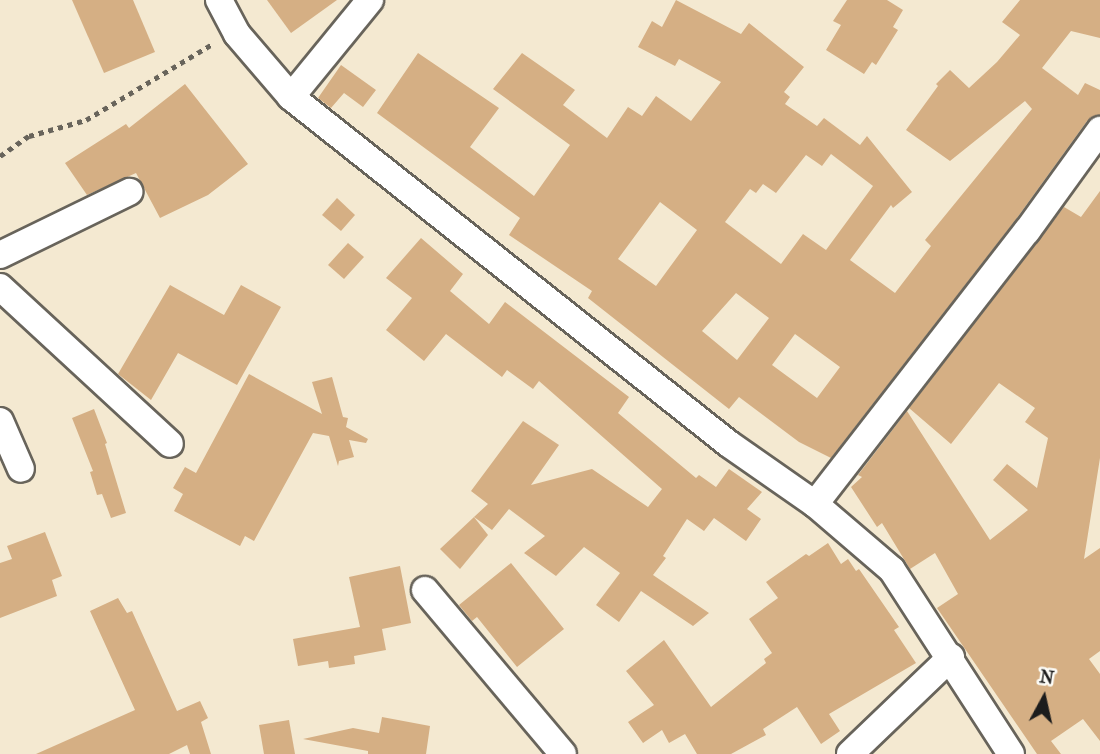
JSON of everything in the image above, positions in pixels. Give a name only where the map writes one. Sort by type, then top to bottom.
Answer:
[{"type":"street","points":[[219,0],[237,33],[291,97],[729,443],[815,504],[892,570],[951,657],[1011,754]]},
{"type":"street","points":[[291,97],[370,0]]},
{"type":"street","points":[[815,504],[1027,231],[1100,130]]},
{"type":"street","points":[[0,256],[129,192]]},
{"type":"street","points":[[0,287],[170,444]]},
{"type":"street","points":[[0,421],[21,469]]},
{"type":"street","points":[[425,590],[563,754]]},
{"type":"street","points":[[850,754],[951,657]]},
{"type":"path","points":[[0,156],[29,136],[86,120],[140,90],[206,46],[237,33]]},
{"type":"building","points":[[72,0],[133,0],[155,52],[104,73]]},
{"type":"building","points":[[267,0],[337,0],[291,33]]},
{"type":"building","points":[[676,0],[741,34],[749,23],[804,67],[784,92],[790,97],[785,104],[817,126],[824,118],[860,145],[867,136],[912,192],[893,208],[891,205],[850,260],[895,293],[931,246],[925,240],[1032,109],[1025,101],[950,161],[906,130],[938,86],[936,84],[950,70],[969,88],[997,62],[1020,35],[1002,22],[1020,0],[1100,0],[1100,38],[1071,31],[1042,68],[1078,95],[1085,83],[1100,90],[1100,115],[1087,121],[1014,222],[831,458],[799,442],[739,397],[729,409],[588,298],[592,291],[509,235],[520,218],[377,113],[418,53],[499,108],[470,147],[534,196],[570,145],[493,89],[522,53],[575,90],[563,105],[607,138],[628,107],[642,116],[656,96],[691,121],[721,82],[679,59],[675,66],[638,47],[652,21],[662,27]],"holes":[[[831,154],[873,186],[826,250],[803,234],[781,264],[725,222],[750,189],[756,193],[763,184],[776,193],[806,155],[822,166]],[[660,202],[697,230],[656,286],[618,259]],[[736,293],[769,318],[737,360],[702,331]],[[795,334],[840,367],[817,398],[772,365]]]},
{"type":"building","points":[[847,0],[887,0],[903,10],[893,27],[898,30],[876,65],[872,62],[864,74],[826,50],[841,25],[833,21]]},
{"type":"building","points":[[341,65],[376,90],[363,107],[344,93],[331,108],[318,98]]},
{"type":"building","points":[[185,84],[248,164],[208,195],[160,218],[136,173],[87,195],[65,163],[126,124],[129,128]]},
{"type":"building","points":[[1100,191],[1100,458],[1084,559],[1100,548],[1100,651],[1089,659],[1100,674],[1100,741],[1083,719],[1051,741],[1061,754],[1037,754],[937,608],[958,594],[935,553],[910,569],[882,523],[877,527],[851,487],[862,477],[858,475],[907,411],[990,540],[1028,510],[993,480],[1007,464],[1037,488],[1048,438],[1025,422],[1035,408],[999,383],[951,444],[909,408],[1064,207],[1081,217]]},
{"type":"building","points":[[337,198],[355,215],[341,231],[322,215]]},
{"type":"building","points":[[421,238],[463,274],[450,291],[489,324],[505,302],[629,397],[618,413],[696,478],[699,475],[716,487],[729,469],[762,492],[747,509],[761,519],[746,541],[714,518],[704,531],[687,519],[663,556],[666,558],[653,575],[709,613],[693,626],[641,591],[619,622],[596,605],[620,573],[584,547],[556,576],[524,553],[545,536],[509,509],[492,530],[474,517],[488,504],[471,491],[523,421],[559,445],[531,485],[592,469],[648,507],[662,489],[539,381],[533,389],[507,370],[502,377],[446,334],[424,361],[386,330],[412,298],[386,278]]},
{"type":"building","points":[[348,243],[364,257],[344,279],[328,265]]},
{"type":"building","points":[[170,285],[224,315],[241,285],[281,307],[237,385],[178,353],[151,400],[118,374]]},
{"type":"building","points":[[249,374],[322,414],[312,382],[332,377],[343,417],[348,418],[346,427],[368,439],[366,443],[349,440],[354,457],[339,461],[338,466],[329,436],[313,433],[254,541],[245,536],[240,546],[174,511],[183,494],[173,488],[185,467],[196,473]]},
{"type":"building","points":[[94,409],[107,443],[105,444],[126,513],[111,518],[102,494],[97,495],[90,472],[93,471],[72,418]]},
{"type":"building","points":[[474,517],[488,535],[460,569],[440,549]]},
{"type":"building","points":[[45,532],[62,576],[52,580],[57,596],[0,618],[0,563],[12,559],[7,546]]},
{"type":"building","points":[[828,543],[841,564],[848,559],[856,571],[859,569],[899,627],[894,630],[916,663],[829,714],[840,731],[821,744],[797,707],[763,729],[766,735],[731,754],[697,754],[685,734],[669,743],[662,730],[643,743],[628,722],[654,705],[626,671],[664,640],[711,707],[766,663],[764,659],[772,653],[749,619],[778,598],[766,582],[806,554],[809,556]]},
{"type":"building","points":[[511,563],[564,629],[517,667],[477,617],[472,621],[459,605]]},
{"type":"building","points":[[400,566],[411,623],[382,629],[386,650],[354,656],[355,664],[329,668],[328,661],[298,666],[293,639],[360,627],[349,577]]},
{"type":"building","points":[[118,598],[127,613],[132,611],[177,711],[200,701],[208,718],[201,722],[211,754],[190,754],[187,745],[169,754],[36,754],[135,710],[90,611]]},
{"type":"building","points":[[382,717],[430,726],[426,754],[368,754],[368,751],[303,739],[353,728],[379,733]]},
{"type":"building","points":[[289,720],[295,754],[264,754],[259,725]]}]
